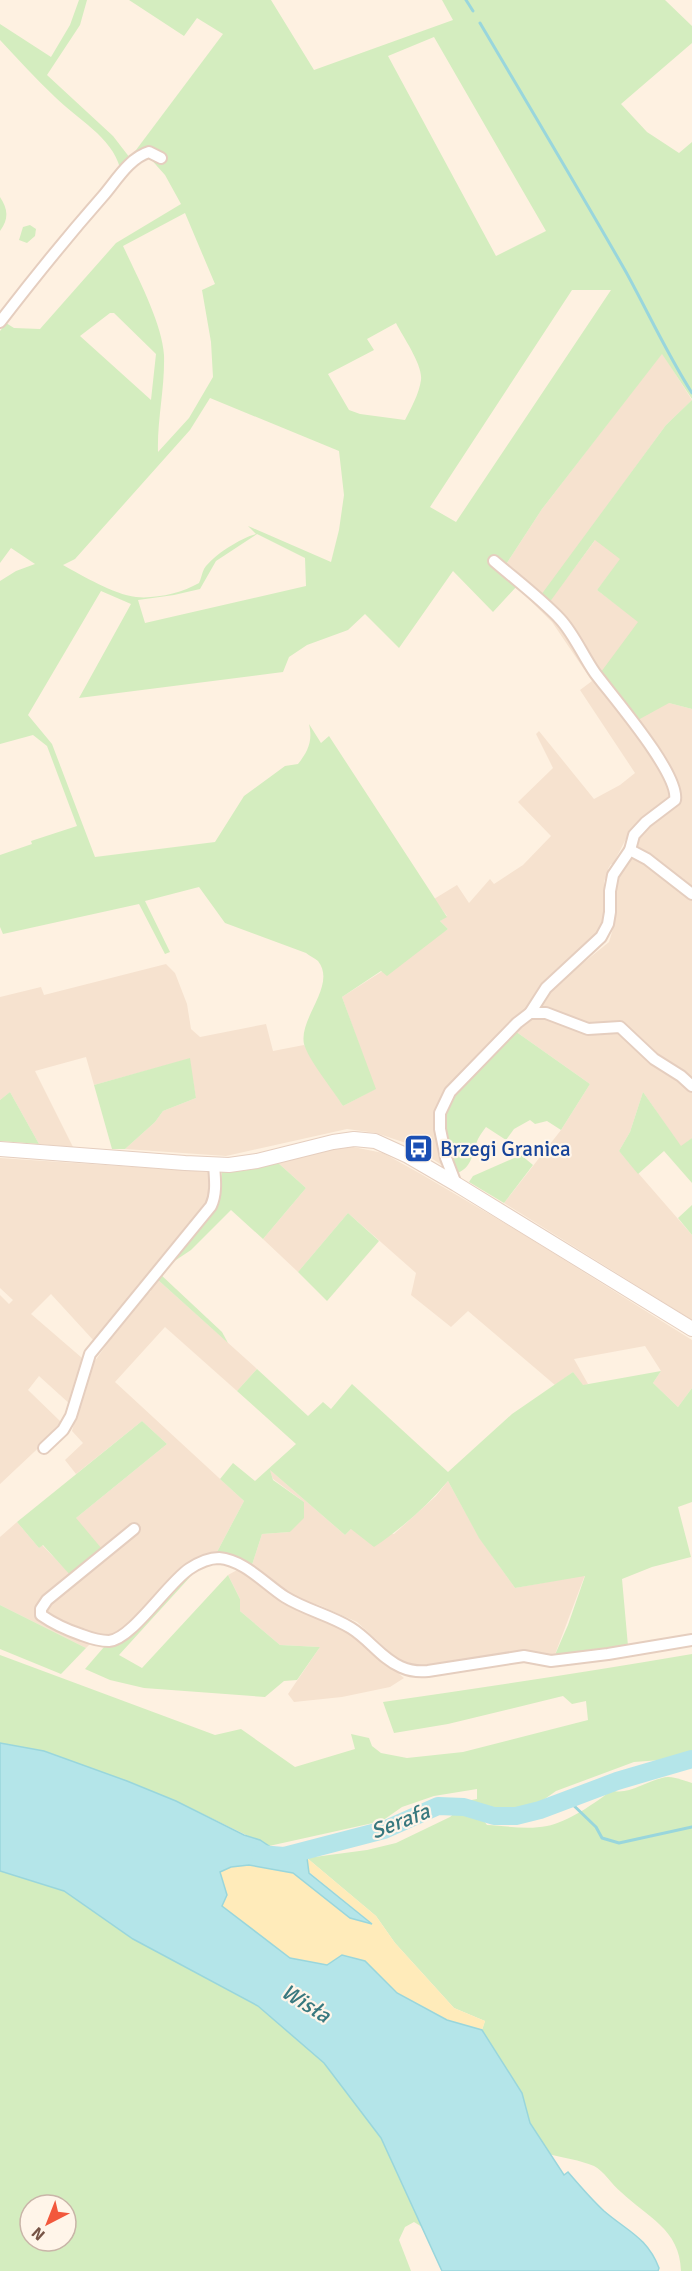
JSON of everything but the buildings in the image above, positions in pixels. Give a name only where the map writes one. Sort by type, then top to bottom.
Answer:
[{"type":"street","points":[[0,322],[52,254],[123,170],[142,154],[149,152],[161,158]]},
{"type":"street","points":[[456,1184],[446,1158],[440,1129],[440,1113],[444,1103],[460,1081],[530,1013],[546,988],[595,944],[605,932],[610,912],[613,875],[630,850],[634,835],[646,822],[675,800],[676,793],[669,775],[561,620],[494,561]]},
{"type":"street","points":[[630,850],[647,859],[692,894]]},
{"type":"street","points":[[530,1013],[546,1013],[588,1029],[620,1027],[654,1059],[692,1086]]},
{"type":"street","points":[[0,1149],[214,1165],[257,1161],[333,1142],[361,1139],[384,1144],[456,1184],[692,1329]]},
{"type":"street","points":[[44,1448],[63,1430],[71,1416],[90,1354],[211,1206],[216,1182],[214,1165]]},
{"type":"street","points":[[134,1529],[47,1600],[41,1609],[41,1615],[66,1630],[105,1641],[116,1639],[134,1626],[181,1575],[201,1562],[218,1558],[250,1571],[291,1600],[341,1622],[361,1635],[396,1664],[413,1671],[428,1671],[524,1656],[551,1661],[692,1640]]},
{"type":"shaded area","points":[[662,353],[692,400],[666,425],[542,595],[549,602],[596,539],[621,559],[597,590],[638,621],[669,703],[692,709],[692,1138],[681,1147],[643,1092],[630,1132],[619,1151],[692,1235],[692,1320],[504,1203],[561,1130],[590,1084],[515,1031],[529,1021],[545,994],[609,942],[615,922],[614,901],[617,877],[629,863],[640,835],[628,835],[608,869],[609,872],[604,881],[605,907],[602,927],[591,942],[540,987],[521,1015],[438,1104],[435,1130],[443,1166],[412,1145],[376,1133],[347,1129],[226,1156],[125,1149],[155,1122],[163,1111],[196,1098],[189,1059],[94,1085],[86,1057],[35,1071],[73,1147],[39,1144],[10,1092],[0,1100],[0,997],[41,987],[44,995],[166,964],[175,973],[187,1004],[191,1029],[200,1037],[266,1024],[273,1051],[304,1045],[343,1106],[375,1089],[342,997],[448,929],[440,921],[447,916],[434,899],[457,885],[469,903],[490,879],[494,884],[523,865],[551,836],[518,802],[553,768],[536,734],[539,731],[594,799],[620,785],[635,773],[580,690],[592,681],[552,622],[501,572],[542,509]]},
{"type":"shaded area","points":[[348,1146],[383,1153],[421,1174],[523,1234],[692,1340],[692,1388],[678,1407],[653,1383],[661,1371],[645,1346],[574,1359],[588,1384],[582,1386],[573,1372],[555,1385],[468,1311],[451,1327],[411,1295],[416,1273],[348,1213],[298,1272],[263,1239],[306,1188],[277,1162]]},
{"type":"shaded area","points":[[0,1158],[210,1172],[212,1188],[209,1202],[194,1223],[153,1268],[95,1342],[51,1294],[31,1314],[82,1358],[71,1405],[39,1376],[28,1390],[62,1423],[0,1484],[0,1295],[9,1304],[13,1300],[0,1288]]},
{"type":"shaded area","points":[[157,1279],[257,1369],[237,1391],[165,1327],[115,1382],[244,1501],[217,1552],[201,1555],[183,1568],[119,1634],[99,1635],[86,1648],[0,1605],[0,1537],[17,1522],[39,1548],[42,1545],[71,1575],[76,1518],[167,1444],[142,1421],[76,1474],[65,1460],[83,1443],[72,1431],[92,1365],[137,1302],[151,1291],[148,1288]]},
{"type":"shaded area","points":[[269,1469],[345,1535],[351,1529],[394,1534],[436,1496],[448,1481],[479,1537],[515,1588],[585,1575],[554,1657],[529,1651],[421,1667],[401,1662],[357,1622],[319,1605],[291,1597],[251,1568],[262,1534],[290,1532],[304,1502],[273,1479]]},
{"type":"shaded area","points":[[239,1569],[352,1634],[404,1678],[390,1687],[342,1697],[294,1702],[288,1694],[320,1647],[280,1645],[240,1611],[240,1599],[228,1575]]},
{"type":"green space","points":[[79,0],[87,0],[80,25],[47,75],[113,136],[130,158],[223,34],[197,18],[184,36],[129,0],[271,0],[314,70],[453,20],[442,0],[665,0],[692,26],[692,43],[621,104],[647,132],[679,153],[692,142],[692,399],[662,354],[542,509],[501,572],[517,586],[493,612],[453,571],[399,648],[365,614],[348,630],[307,645],[289,657],[283,672],[79,698],[131,604],[101,591],[28,715],[52,744],[95,857],[215,842],[244,796],[285,766],[298,764],[309,745],[309,724],[321,743],[329,736],[447,917],[440,921],[448,929],[387,976],[381,971],[342,997],[376,1089],[343,1106],[305,1047],[306,1026],[323,981],[323,971],[318,961],[306,953],[225,923],[199,887],[145,901],[170,952],[165,954],[139,904],[3,934],[0,927],[0,855],[32,844],[31,841],[77,826],[47,746],[33,735],[0,744],[0,581],[16,571],[35,564],[11,548],[0,563],[0,331],[6,323],[14,328],[40,329],[116,243],[181,204],[165,175],[148,156],[120,168],[110,147],[102,138],[55,97],[0,40],[0,24],[51,57],[70,25]],"holes":[[[434,37],[546,231],[496,256],[388,56]],[[185,213],[215,284],[202,290],[211,342],[213,377],[189,418],[158,452],[164,355],[159,329],[142,285],[123,246]],[[572,290],[611,290],[456,522],[430,507]],[[110,313],[114,313],[156,354],[151,400],[80,336]],[[396,323],[416,359],[421,374],[415,401],[405,420],[360,414],[349,410],[328,374],[374,350],[367,339]],[[210,398],[339,451],[344,495],[331,562],[248,526],[256,534],[235,543],[214,558],[204,569],[199,583],[160,596],[136,597],[108,588],[63,565],[75,559],[190,430]],[[257,534],[305,558],[306,586],[145,623],[138,600],[200,589],[216,561]]]},
{"type":"green space","points":[[0,197],[6,214],[0,231]]},
{"type":"green space","points":[[30,225],[36,229],[35,236],[27,243],[19,240],[23,227]]},
{"type":"green space","points":[[692,400],[692,709],[669,703],[638,720],[601,672],[638,622],[597,590],[620,559],[595,540],[549,603],[541,595],[666,425]]},
{"type":"green space","points":[[515,1031],[590,1084],[561,1130],[547,1121],[535,1124],[530,1120],[514,1129],[506,1140],[486,1127],[478,1139],[467,1167],[458,1173],[445,1138],[444,1120],[449,1104],[458,1091]]},
{"type":"green space","points":[[190,1058],[196,1098],[163,1111],[155,1122],[125,1149],[112,1149],[94,1085]]},
{"type":"green space","points":[[10,1092],[39,1144],[0,1141],[0,1100]]},
{"type":"green space","points":[[643,1092],[681,1146],[692,1138],[692,1183],[664,1151],[638,1174],[619,1151],[630,1132]]},
{"type":"green space","points":[[521,1155],[533,1165],[504,1203],[469,1182],[473,1176]]},
{"type":"green space","points":[[277,1162],[306,1188],[263,1239],[231,1210],[191,1250],[164,1268],[219,1202],[222,1172],[248,1170]]},
{"type":"green space","points":[[692,1205],[692,1235],[678,1218]]},
{"type":"green space","points":[[348,1213],[379,1241],[327,1301],[298,1272]]},
{"type":"green space","points":[[160,1274],[222,1332],[228,1343],[157,1279]]},
{"type":"green space","points":[[257,1369],[308,1416],[323,1402],[331,1409],[352,1384],[448,1472],[512,1414],[573,1372],[583,1385],[661,1371],[653,1383],[678,1407],[692,1388],[692,1502],[678,1507],[691,1557],[652,1567],[622,1579],[628,1646],[554,1657],[585,1576],[515,1588],[479,1538],[448,1481],[413,1517],[374,1547],[351,1529],[345,1535],[270,1470],[273,1480],[304,1502],[304,1518],[290,1532],[262,1534],[251,1568],[217,1552],[244,1501],[220,1479],[233,1463],[255,1481],[296,1444],[237,1391]]},
{"type":"green space","points":[[142,1421],[167,1444],[76,1518],[102,1549],[71,1576],[43,1545],[39,1548],[17,1522]]},
{"type":"green space","points":[[228,1575],[240,1599],[240,1611],[280,1645],[320,1647],[297,1680],[284,1681],[265,1697],[144,1688],[110,1680],[85,1669],[104,1647],[124,1639],[173,1590],[191,1576],[119,1655],[142,1668]]},
{"type":"green space","points":[[0,1605],[86,1648],[61,1674],[0,1649]]},
{"type":"green space","points":[[692,1654],[692,1752],[674,1759],[634,1762],[556,1791],[532,1808],[514,1811],[479,1807],[478,1813],[487,1825],[540,1827],[555,1824],[572,1816],[612,1790],[624,1791],[668,1777],[692,1783],[692,2271],[681,2271],[675,2244],[668,2234],[598,2168],[549,2154],[530,2123],[522,2093],[482,2030],[485,2021],[454,2008],[395,1943],[376,1916],[307,1858],[367,1850],[396,1843],[450,1817],[458,1810],[460,1802],[477,1799],[477,1789],[434,1796],[402,1807],[382,1821],[269,1846],[176,1801],[44,1751],[0,1743],[0,1655],[215,1735],[241,1729],[295,1767],[355,1749],[351,1734],[369,1738],[372,1746],[381,1753],[407,1758],[463,1752],[588,1720],[586,1701],[572,1704],[563,1696],[448,1724],[394,1733],[383,1702]]},
{"type":"green space","points":[[0,1871],[64,1891],[133,1939],[258,2006],[325,2063],[381,2138],[422,2227],[414,2222],[405,2227],[399,2240],[411,2271],[0,2271]]},
{"type":"sand","points":[[307,1858],[376,1916],[395,1943],[454,2008],[485,2021],[482,2030],[447,2020],[397,1993],[365,1961],[342,1955],[327,1965],[290,1958],[222,1906],[219,1872],[231,1867],[249,1865],[293,1873],[350,1918],[370,1922],[309,1872]]},
{"type":"water","name":"Wisła","points":[[0,1743],[44,1751],[127,1781],[176,1801],[244,1835],[260,1840],[284,1856],[307,1858],[309,1873],[372,1924],[350,1918],[293,1873],[249,1865],[231,1867],[220,1872],[227,1895],[222,1906],[290,1958],[327,1965],[342,1955],[365,1961],[397,1993],[447,2020],[482,2030],[522,2093],[530,2123],[564,2175],[568,2172],[604,2211],[636,2235],[654,2257],[658,2271],[442,2271],[381,2138],[324,2063],[258,2006],[133,1939],[64,1891],[0,1871]]},
{"type":"waterway","points":[[466,0],[473,11]]},
{"type":"waterway","points":[[480,23],[626,272],[692,393]]},
{"type":"waterway","name":"Serafa","points":[[260,1854],[284,1856],[384,1830],[438,1806],[464,1807],[494,1816],[516,1816],[540,1810],[617,1781],[692,1759]]},
{"type":"waterway","points":[[568,1800],[596,1827],[602,1838],[619,1843],[692,1827]]},
{"type":"place","name":"Brzegi Granica","points":[[419,1149]]}]
